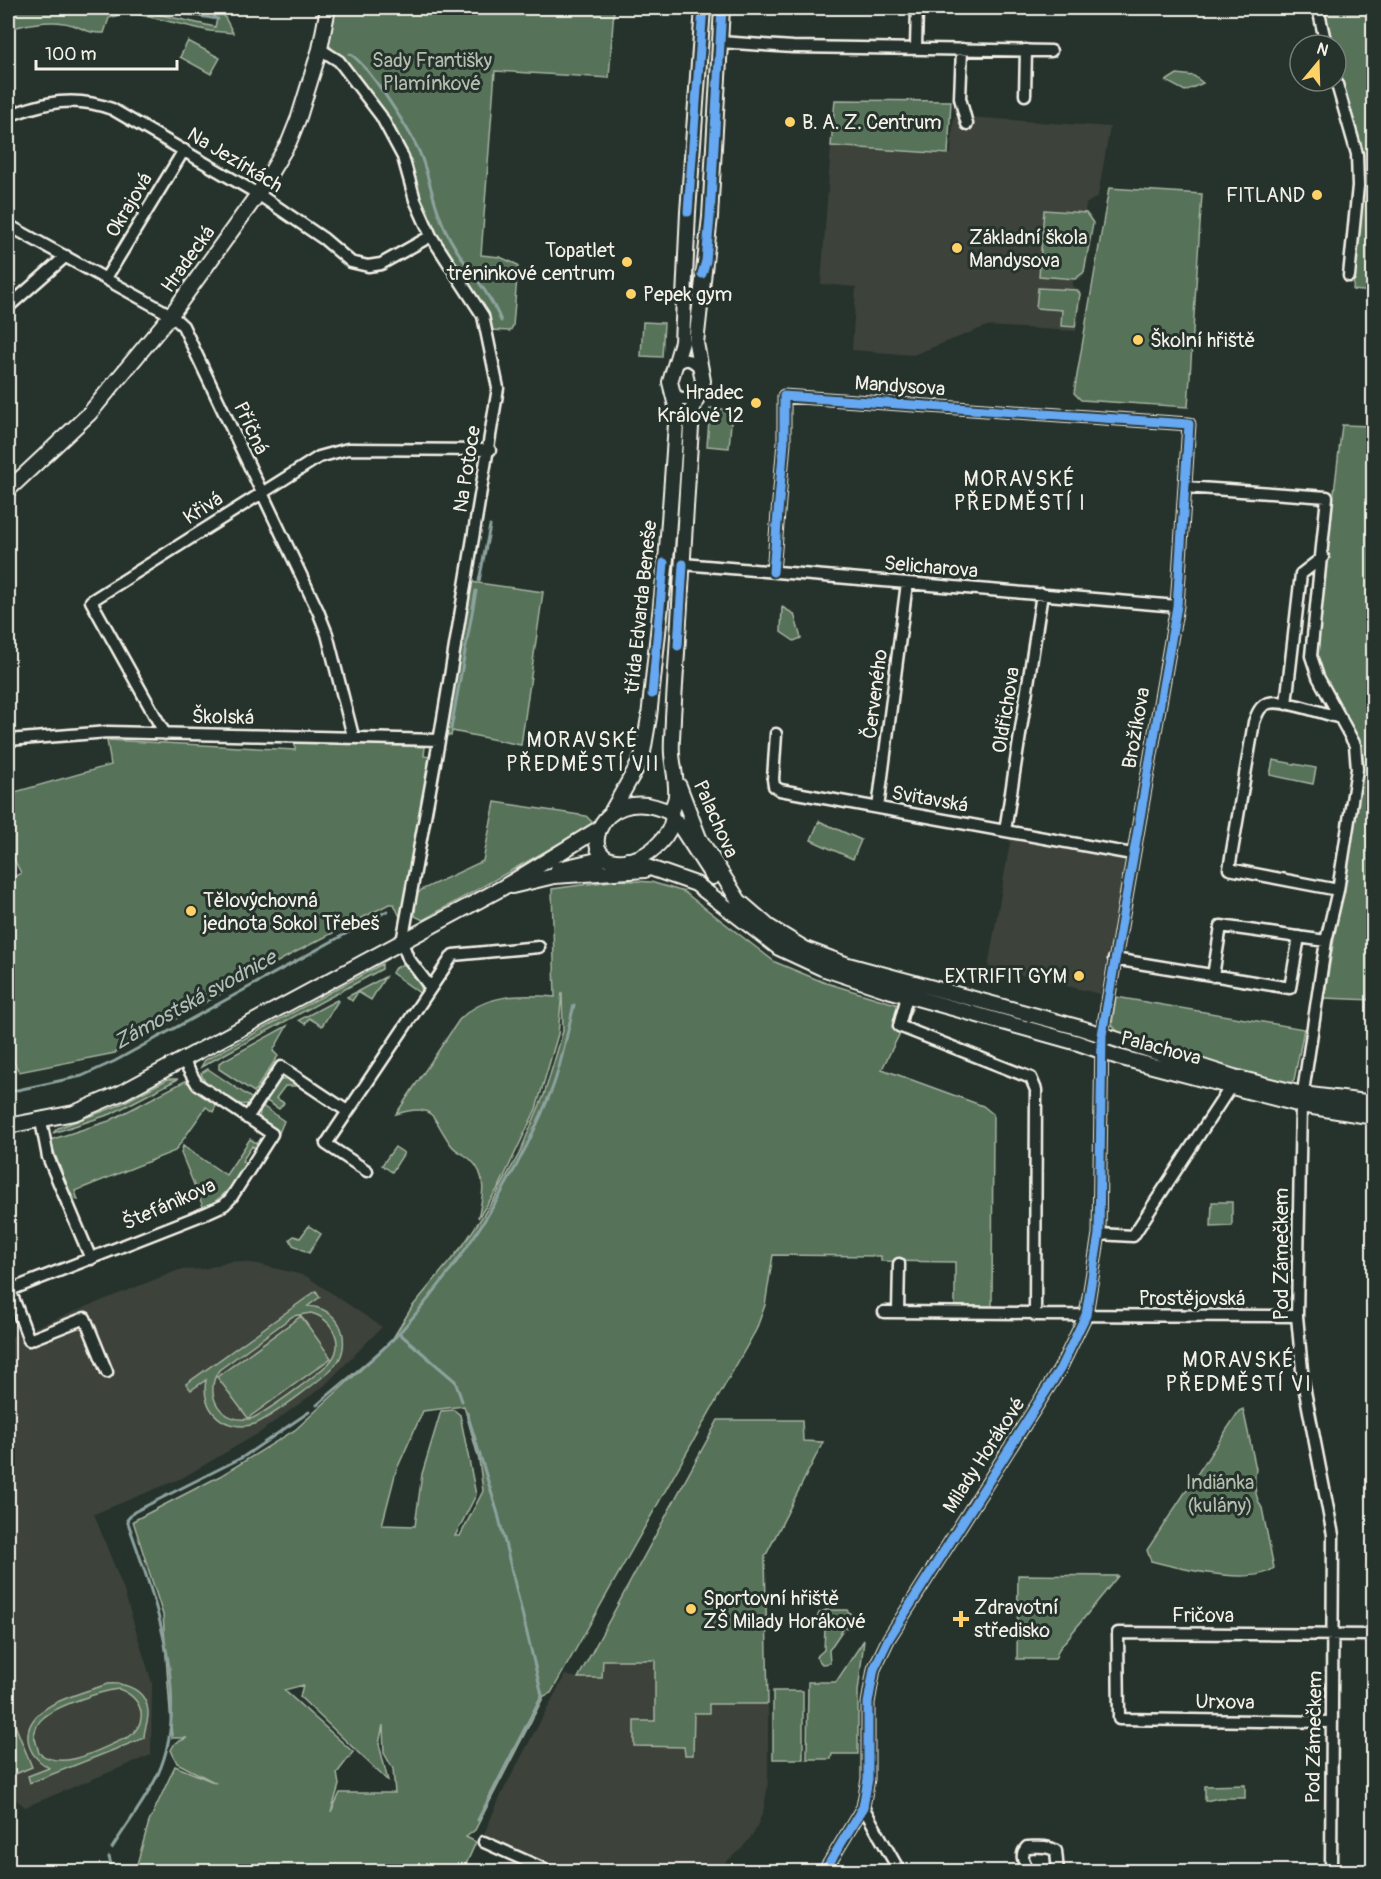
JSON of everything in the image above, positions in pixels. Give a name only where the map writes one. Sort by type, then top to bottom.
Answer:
[{"type":"street","name":"Hradecká","points":[[8,490],[89,414],[171,315],[258,194],[289,142],[320,49],[328,8]]},
{"type":"street","name":"třída Edvarda Beneše","points":[[609,816],[630,783],[642,758],[649,717],[667,549],[677,410],[670,382],[682,342],[687,212],[703,8]]},
{"type":"street","name":"třída Edvarda Beneše","points":[[674,771],[672,737],[692,411],[703,381],[696,343],[710,217],[722,8]]},
{"type":"street","points":[[916,48],[917,8]]},
{"type":"street","points":[[1318,8],[1323,33]]},
{"type":"street","points":[[720,42],[793,47],[1051,51]]},
{"type":"street","name":"Na Potoce","points":[[320,49],[339,61],[381,116],[403,157],[415,200],[431,236],[483,316],[489,335],[498,388],[490,450],[402,942]]},
{"type":"street","points":[[962,49],[960,98],[967,124]]},
{"type":"street","points":[[1025,95],[1026,50]]},
{"type":"street","points":[[1339,93],[1357,154],[1359,186],[1349,276]]},
{"type":"street","name":"Na Jezírkách","points":[[8,116],[52,101],[85,101],[112,109],[258,194],[324,239],[351,262],[368,266],[381,264],[431,236]]},
{"type":"street","name":"Okrajová","points":[[106,278],[184,150]]},
{"type":"street","name":"Příčná","points":[[8,225],[171,315],[183,326],[327,634],[353,736]]},
{"type":"street","points":[[8,307],[66,256]]},
{"type":"street","points":[[673,368],[681,360],[687,359],[693,360],[701,369]]},
{"type":"street","points":[[671,393],[685,400],[698,395]]},
{"type":"street","name":"Mandysova","points":[[773,572],[784,442],[784,396],[1189,424]]},
{"type":"street","name":"Brožíkova","points":[[1102,1035],[1177,606],[1189,424]]},
{"type":"street","name":"Křivá","points":[[165,734],[91,601],[319,457],[348,449],[490,450]]},
{"type":"street","name":"Pod Zámečkem","points":[[1185,488],[1327,497],[1323,557],[1311,656],[1317,677],[1355,745],[1357,769],[1338,890],[1326,941],[1301,1100],[1297,1316],[1302,1381],[1333,1535],[1331,1872]]},
{"type":"street","points":[[1286,704],[1301,574],[1323,557]]},
{"type":"street","name":"Selicharova","points":[[683,564],[1177,606]]},
{"type":"street","name":"Červeného","points":[[878,808],[907,583]]},
{"type":"street","name":"Oldřichova","points":[[1005,831],[1042,594]]},
{"type":"street","points":[[1338,890],[1229,869],[1254,722],[1259,709],[1269,703],[1286,704],[1341,718]]},
{"type":"street","name":"Školská","points":[[8,740],[108,732],[353,736],[439,740]]},
{"type":"street","name":"Svitavská","points":[[776,734],[773,779],[776,788],[1132,854]]},
{"type":"street","points":[[502,888],[553,870],[606,858],[625,860],[649,852],[667,833],[672,817],[676,794],[674,771]]},
{"type":"street","name":"Palachova","points":[[674,771],[699,838],[739,901],[769,927],[805,949],[909,989],[1100,1051],[1231,1086],[1374,1117]]},
{"type":"street","points":[[606,858],[595,847],[600,828],[609,816],[634,804],[646,804],[672,817],[678,823],[708,873],[739,901]]},
{"type":"street","points":[[8,1125],[41,1121],[90,1107],[183,1060],[502,888],[600,828]]},
{"type":"street","name":"Palachova","points":[[625,860],[696,884],[753,930],[800,959],[909,989],[1102,1035],[1301,1100],[1374,1103]]},
{"type":"street","points":[[502,888],[563,875],[611,871],[662,871]]},
{"type":"street","points":[[1212,975],[1221,926],[1326,941]]},
{"type":"street","points":[[1114,960],[1290,988],[1299,938]]},
{"type":"street","points":[[402,942],[408,958],[430,987]]},
{"type":"street","points":[[367,1171],[326,1144],[453,955],[539,946]]},
{"type":"street","points":[[909,989],[899,1026],[1031,1077],[1036,1090],[1035,1313]]},
{"type":"street","name":"Milady Horákové","points":[[824,1872],[863,1807],[867,1779],[868,1703],[874,1668],[889,1638],[1060,1370],[1086,1316],[1098,1234],[1102,1035]]},
{"type":"street","name":"Štefánikova","points":[[107,1372],[85,1318],[29,1340],[10,1290],[224,1205],[272,1134],[197,1084],[183,1060]]},
{"type":"street","points":[[247,1118],[281,1067],[347,1111]]},
{"type":"street","points":[[1098,1234],[1133,1236],[1231,1086]]},
{"type":"street","points":[[41,1121],[48,1157],[91,1259]]},
{"type":"street","points":[[898,1312],[899,1264]]},
{"type":"street","points":[[884,1312],[1035,1313],[1035,1316],[1086,1316]]},
{"type":"street","name":"Prostějovská","points":[[1086,1316],[1297,1316]]},
{"type":"street","name":"Fričova","points":[[1119,1719],[1118,1633],[1374,1635]]},
{"type":"street","name":"Urxova","points":[[1119,1719],[1332,1722]]},
{"type":"street","points":[[863,1807],[900,1872]]},
{"type":"street","points":[[484,1842],[551,1872]]},
{"type":"street","points":[[1028,1872],[1022,1857],[1027,1847],[1050,1847],[1056,1851],[1058,1872]]},
{"type":"shaded area","name":"Základní škola Mandysova","points":[[954,116],[1110,127],[1098,196],[1086,204],[1085,211],[1091,216],[1094,225],[1085,274],[1080,279],[1073,280],[1073,287],[1082,294],[1076,331],[987,326],[913,355],[852,350],[856,287],[821,284],[831,146],[951,154]]},
{"type":"shaded area","points":[[1011,837],[1123,857],[1126,863],[1100,994],[988,967]]},
{"type":"shaded area","points":[[232,1261],[258,1264],[306,1276],[382,1327],[324,1386],[259,1433],[182,1478],[94,1514],[123,1588],[152,1683],[151,1755],[25,1807],[8,1793],[8,1338],[179,1270],[204,1269]]},
{"type":"shaded area","points":[[602,1660],[655,1660],[655,1721],[634,1721],[634,1746],[685,1746],[685,1755],[693,1755],[694,1713],[709,1704],[768,1704],[768,1785],[763,1812],[754,1833],[742,1848],[715,1871],[561,1871],[483,1836],[502,1793],[565,1675],[578,1678],[602,1678]]},
{"type":"green space","points":[[8,8],[131,8],[215,27],[217,19],[205,8],[220,8],[233,33],[210,31],[128,12],[109,18],[104,33],[57,22],[36,23],[8,29]]},
{"type":"green space","name":"Sady Františky Plamínkové","points":[[336,8],[614,8],[609,78],[495,71],[481,255],[500,257],[518,265],[513,326],[510,331],[490,330],[436,237],[380,107],[329,45]]},
{"type":"green space","points":[[1324,8],[1373,8],[1373,292],[1353,290],[1363,166],[1345,93],[1348,93],[1348,33],[1330,33]]},
{"type":"green space","points":[[188,41],[220,58],[211,74],[180,57]]},
{"type":"green space","points":[[1177,74],[1194,76],[1203,83],[1185,91],[1166,81]]},
{"type":"green space","points":[[835,100],[951,101],[948,154],[831,146]]},
{"type":"green space","name":"Školní hřiště","points":[[1109,188],[1202,194],[1188,407],[1081,400],[1074,393]]},
{"type":"green space","points":[[1044,210],[1086,213],[1093,223],[1084,272],[1075,279],[1039,276]]},
{"type":"green space","points":[[1038,288],[1077,290],[1080,294],[1075,327],[1061,326],[1062,310],[1036,308]]},
{"type":"green space","points":[[643,322],[664,323],[662,357],[641,356]]},
{"type":"green space","points":[[710,408],[732,410],[729,448],[707,446]]},
{"type":"green space","points":[[1342,425],[1373,426],[1373,1000],[1324,998],[1364,763],[1359,740],[1319,668],[1317,639]]},
{"type":"green space","points":[[471,582],[543,592],[521,745],[452,731],[451,736],[442,733]]},
{"type":"green space","points":[[782,607],[794,614],[801,638],[794,641],[781,632]]},
{"type":"green space","name":"Tělovýchovná jednota Sokol Třebeš","points":[[107,740],[295,750],[295,741],[425,747],[424,756],[430,757],[401,919],[394,904],[389,904],[290,955],[115,1053],[19,1072],[8,1050],[8,880],[21,873],[8,848],[8,794],[111,765]]},
{"type":"green space","points":[[1273,760],[1316,768],[1313,784],[1270,775]]},
{"type":"green space","points":[[495,802],[586,816],[594,824],[423,920],[415,916],[416,896],[421,890],[483,861]]},
{"type":"green space","points":[[819,821],[861,840],[853,859],[811,840]]},
{"type":"green space","points":[[618,880],[651,882],[684,892],[775,962],[823,982],[912,1009],[882,1069],[983,1106],[993,1114],[992,1309],[955,1308],[955,1262],[881,1261],[881,1256],[773,1255],[765,1305],[756,1330],[551,1693],[544,1696],[475,1830],[466,1837],[476,1842],[463,1871],[135,1871],[149,1822],[175,1766],[216,1783],[177,1763],[171,1750],[175,1743],[187,1738],[172,1738],[163,1615],[133,1521],[222,1475],[295,1430],[390,1343],[412,1307],[464,1244],[494,1199],[520,1152],[544,1095],[563,1031],[562,992],[558,1034],[536,1109],[499,1187],[478,1218],[483,1187],[476,1166],[452,1146],[436,1120],[426,1111],[396,1114],[459,1020],[469,1011],[503,998],[555,997],[552,889]],"holes":[[[464,1406],[479,1460],[483,1491],[460,1536],[455,1536],[476,1495],[460,1415],[454,1410],[441,1411],[422,1474],[415,1526],[382,1525],[396,1471],[423,1411]],[[303,1685],[300,1697],[388,1781],[379,1744],[383,1725],[384,1753],[393,1769],[395,1793],[340,1793],[331,1812],[339,1785],[337,1773],[353,1752],[284,1690]]]},
{"type":"green space","points":[[405,963],[421,985],[421,994],[392,973],[394,969]]},
{"type":"green space","points":[[382,964],[382,969],[201,1067],[205,1060]]},
{"type":"green space","points":[[385,977],[371,1000],[358,992],[352,1001],[347,997]]},
{"type":"green space","points":[[1116,997],[1304,1029],[1294,1080],[1288,1085],[1227,1069],[1119,1033],[1112,1025]]},
{"type":"green space","points":[[337,1000],[322,1026],[309,1018],[305,1024],[299,1020]]},
{"type":"green space","points":[[287,1026],[273,1051],[278,1056],[254,1092],[219,1069],[219,1063]]},
{"type":"green space","points":[[208,1069],[254,1100],[248,1104],[240,1104],[216,1093],[201,1073]]},
{"type":"green space","points":[[289,1078],[297,1083],[295,1086],[285,1086],[276,1098],[284,1103],[279,1109],[265,1100],[278,1081]]},
{"type":"green space","points":[[168,1079],[178,1079],[111,1114],[53,1133],[58,1128],[117,1106]]},
{"type":"green space","points":[[185,1081],[213,1099],[216,1106],[213,1112],[206,1107],[175,1151],[75,1191],[78,1200],[71,1198],[50,1140],[109,1121]]},
{"type":"green space","points":[[261,1105],[284,1121],[279,1133],[259,1118]]},
{"type":"green space","points":[[250,1139],[261,1146],[258,1149],[252,1146],[242,1161],[248,1165],[239,1178],[223,1195],[204,1209],[181,1153],[183,1146],[226,1175]]},
{"type":"green space","points":[[395,1147],[404,1153],[392,1172],[382,1165]]},
{"type":"green space","points":[[1212,1202],[1232,1202],[1232,1226],[1211,1227]]},
{"type":"green space","points":[[309,1226],[321,1234],[309,1253],[293,1245],[290,1239],[294,1236],[300,1238]]},
{"type":"green space","points":[[316,1291],[320,1297],[308,1306],[322,1309],[330,1314],[341,1328],[343,1347],[339,1360],[334,1366],[300,1395],[255,1424],[234,1425],[217,1417],[207,1401],[206,1380],[191,1390],[186,1384]],"holes":[[[311,1313],[319,1316],[331,1326],[337,1341],[337,1348],[329,1363],[313,1377],[253,1418],[242,1419],[224,1413],[214,1398],[214,1380],[219,1370],[293,1316]]]},
{"type":"green space","points":[[301,1316],[331,1358],[248,1418],[217,1377]]},
{"type":"green space","name":"Indiánka (kulány)","points":[[1243,1409],[1256,1469],[1255,1489],[1262,1508],[1274,1568],[1264,1573],[1233,1576],[1151,1561],[1147,1550],[1239,1411]]},
{"type":"green space","name":"Sportovní hřiště ZŠ Milady Horákové","points":[[718,1420],[802,1420],[803,1441],[823,1442],[765,1557],[768,1704],[709,1704],[709,1713],[694,1713],[693,1755],[685,1755],[684,1747],[634,1746],[634,1721],[655,1721],[655,1660],[603,1660],[602,1678],[578,1678]]},
{"type":"green space","points":[[1018,1575],[1118,1576],[1059,1649],[1055,1659],[1017,1659]]},
{"type":"green space","points":[[826,1610],[847,1610],[856,1620],[854,1626],[844,1628],[829,1650],[830,1663],[822,1664],[816,1657],[824,1650],[825,1628],[817,1618],[819,1613]]},
{"type":"green space","points":[[864,1640],[858,1692],[858,1754],[832,1754],[831,1759],[807,1759],[808,1682],[836,1682]]},
{"type":"green space","points":[[107,1684],[129,1687],[144,1699],[148,1714],[144,1738],[30,1783],[28,1776],[49,1768],[35,1756],[30,1748],[28,1739],[30,1727],[36,1717],[57,1702]],"holes":[[[119,1689],[127,1693],[138,1704],[141,1717],[140,1724],[129,1737],[96,1752],[72,1759],[60,1760],[39,1753],[34,1735],[39,1722],[49,1713],[101,1693]]]},
{"type":"green space","points":[[773,1691],[803,1691],[803,1759],[773,1759]]},
{"type":"green space","points":[[11,1715],[32,1767],[8,1777],[8,1716]]},
{"type":"green space","points":[[1245,1785],[1245,1798],[1219,1798],[1205,1801],[1205,1786]]},
{"type":"waterway","points":[[150,8],[218,19]]},
{"type":"waterway","name":"Zámostská svodnice","points":[[350,54],[368,71],[409,132],[421,156],[438,213],[446,231],[496,309],[501,321]]},
{"type":"waterway","name":"Zámostská svodnice","points":[[479,581],[490,526]]},
{"type":"waterway","name":"Zámostská svodnice","points":[[451,729],[476,591]]},
{"type":"waterway","name":"Zámostská svodnice","points":[[8,1092],[82,1076],[115,1061],[387,911]]},
{"type":"waterway","points":[[317,1405],[391,1342],[445,1277],[487,1217],[522,1154],[552,1089],[562,1058],[574,1005]]},
{"type":"waterway","points":[[399,1333],[455,1381],[462,1401]]},
{"type":"waterway","points":[[112,1848],[158,1774],[168,1744],[172,1712],[165,1646],[148,1580],[127,1520],[134,1512],[243,1457],[309,1412]]},
{"type":"waterway","points":[[467,1413],[498,1514],[542,1695],[478,1820]]},
{"type":"waterway","points":[[109,1857],[113,1872]]},
{"type":"cycle path","points":[[688,212],[703,8]]},
{"type":"cycle path","points":[[702,274],[706,261],[710,217],[722,8]]},
{"type":"cycle path","points":[[773,572],[784,442],[784,396],[1189,424],[1177,606],[1102,1035],[1099,1234],[1086,1315],[1060,1369],[889,1638],[874,1669],[868,1703],[868,1779],[863,1807],[824,1872]]},
{"type":"cycle path","points":[[652,694],[664,563]]},
{"type":"cycle path","points":[[678,646],[683,564]]},
{"type":"place","name":"B. A. Z. Centrum","points":[[790,122]]},
{"type":"place","name":"FITLAND","points":[[1317,195]]},
{"type":"place","name":"Základní škola Mandysova","points":[[957,248]]},
{"type":"place","name":"Topatlet tréninkové centrum","points":[[627,262]]},
{"type":"place","name":"Pepek gym","points":[[631,294]]},
{"type":"place","name":"Školní hřiště","points":[[1138,340]]},
{"type":"place","name":"Hradec Králové 12","points":[[756,403]]},
{"type":"place","name":"Tělovýchovná jednota Sokol Třebeš","points":[[191,911]]},
{"type":"place","name":"EXTRIFIT GYM","points":[[1079,976]]},
{"type":"place","name":"Sportovní hřiště ZŠ Milady Horákové","points":[[691,1609]]},
{"type":"place","name":"Zdravotní středisko","points":[[961,1619]]},
{"type":"district","name":"MORAVSKÉ PŘEDMĚSTÍ I","points":[[1020,491]]},
{"type":"district","name":"MORAVSKÉ PŘEDMĚSTÍ VII","points":[[583,752]]},
{"type":"district","name":"MORAVSKÉ PŘEDMĚSTÍ VI","points":[[1239,1372]]}]
